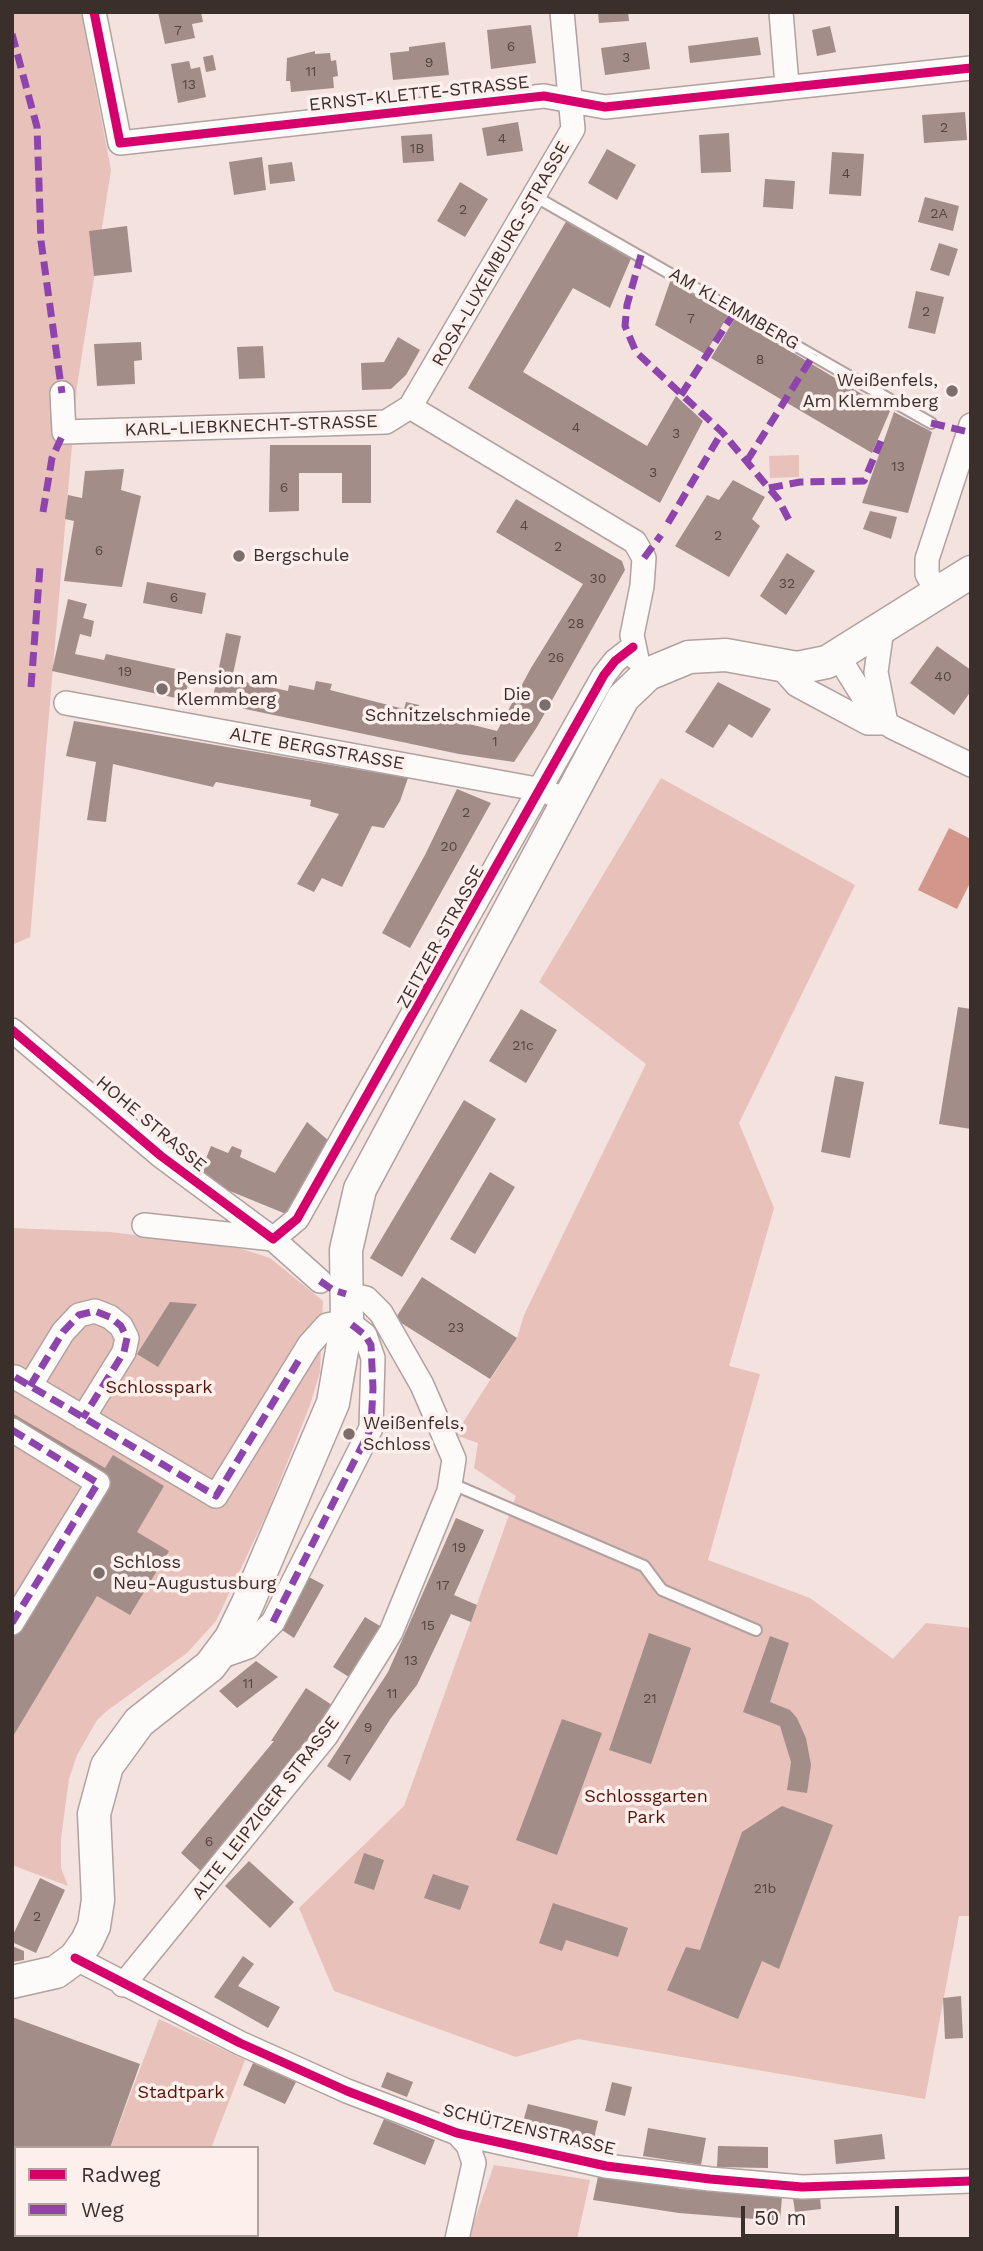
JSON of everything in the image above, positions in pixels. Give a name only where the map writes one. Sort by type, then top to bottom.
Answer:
[{"type":"main road","points":[[838,656],[971,572]]},
{"type":"main road","name":"ZEITZER STRASSE","points":[[75,1958],[87,1941],[97,1913],[94,1814],[107,1766],[131,1730],[199,1677],[217,1658],[247,1605],[333,1403],[338,1299],[360,1189],[554,795],[623,698],[640,660],[674,661],[707,655],[747,658],[781,667],[813,666],[838,656]]},
{"type":"main road","points":[[12,1982],[56,1972],[75,1958]]},
{"type":"street","name":"ERNST-KLETTE-STRASSE","points":[[94,12],[120,143],[544,96],[605,107],[787,85],[971,68]]},
{"type":"street","name":"ROSA-LUXEMBURG-STRASSE","points":[[410,407],[536,197],[573,129],[562,12]]},
{"type":"street","points":[[781,12],[787,85]]},
{"type":"street","name":"KARL-LIEBKNECHT-STRASSE","points":[[62,393],[64,432],[386,422],[410,407]]},
{"type":"street","points":[[410,407],[635,542],[644,558],[642,586],[632,635],[640,660]]},
{"type":"street","points":[[938,593],[927,574],[927,558],[971,425]]},
{"type":"street","points":[[882,629],[876,672],[886,723]]},
{"type":"street","name":"ZEITZER STRASSE","points":[[838,656],[871,710],[886,723],[971,765]]},
{"type":"street","name":"ZEITZER STRASSE","points":[[781,667],[797,685],[807,691],[868,723],[886,723]]},
{"type":"street","name":"ALTE BERGSTRASSE","points":[[66,703],[554,795]]},
{"type":"street","name":"ZEITZER STRASSE","points":[[273,1239],[297,1219],[554,795]]},
{"type":"street","name":"HOHE STRASSE","points":[[12,1030],[161,1156],[273,1239],[338,1299]]},
{"type":"street","points":[[144,1225],[273,1239]]},
{"type":"street","name":"ALTE LEIPZIGER STRASSE","points":[[123,1985],[326,1736],[391,1632],[450,1483],[454,1459],[422,1385],[381,1312],[366,1298],[338,1299]]},
{"type":"street","points":[[83,1418],[124,1352],[127,1339],[121,1326],[110,1317],[95,1311],[79,1315],[22,1381],[83,1418],[216,1496],[309,1345],[327,1325],[338,1299]]},
{"type":"street","points":[[217,1658],[248,1647],[273,1622],[371,1428],[371,1345],[338,1299]]},
{"type":"street","points":[[12,1430],[98,1482],[12,1623]]},
{"type":"street","name":"SCHÜTZENSTRASSE","points":[[75,1958],[240,2043],[347,2091],[457,2133],[606,2166],[710,2179],[802,2187],[971,2181]]},
{"type":"street","points":[[457,2133],[468,2145],[474,2163],[457,2239]]},
{"type":"lane","name":"AM KLEMMBERG","points":[[536,197],[931,423]]},
{"type":"lane","points":[[450,1483],[644,1566],[662,1590],[756,1630]]},
{"type":"green space","points":[[12,12],[81,12],[111,170],[77,386],[30,937],[12,945]]},
{"type":"green space","points":[[799,455],[799,477],[770,478],[769,456]]},
{"type":"green space","name":"Schlossgarten Park","points":[[661,778],[855,885],[739,1123],[774,1208],[729,1366],[760,1374],[708,1560],[810,1598],[893,1659],[926,1623],[971,1628],[971,1916],[959,1916],[925,2099],[578,2039],[516,2057],[334,1991],[299,1908],[404,1806],[516,1496],[474,1468],[478,1443],[455,1435],[517,1338],[524,1315],[646,1064],[539,982]]},
{"type":"green space","name":"Schlosspark","points":[[12,1228],[111,1232],[242,1249],[270,1258],[323,1301],[320,1372],[310,1405],[268,1511],[216,1621],[187,1653],[97,1720],[77,1755],[69,1779],[61,1838],[61,1868],[68,1886],[12,1865]]},
{"type":"green space","name":"Stadtpark","points":[[159,2019],[245,2060],[212,2146],[111,2146]]},
{"type":"green space","points":[[494,2165],[590,2180],[577,2239],[468,2239]]},
{"type":"green space","points":[[88,2237],[252,2237],[251,2239],[85,2239]]},
{"type":"shaded area","points":[[949,828],[971,839],[971,881],[957,909],[918,890]]},
{"type":"building","points":[[158,12],[201,12],[203,22],[192,24],[195,38],[165,44]]},
{"type":"building","points":[[598,12],[628,12],[629,21],[599,23]]},
{"type":"building","points":[[531,25],[536,63],[491,69],[487,30]]},
{"type":"building","points":[[830,26],[836,52],[817,56],[812,30]]},
{"type":"building","points":[[758,37],[761,55],[690,63],[688,46]]},
{"type":"building","points":[[445,42],[449,75],[393,80],[390,53],[409,51],[409,47]]},
{"type":"building","points":[[646,42],[650,69],[605,75],[601,48]]},
{"type":"building","points":[[315,51],[315,54],[330,53],[331,61],[336,60],[338,76],[333,77],[334,88],[291,92],[290,81],[286,81],[287,58]]},
{"type":"building","points":[[213,55],[216,70],[206,72],[203,57]]},
{"type":"building","points":[[189,61],[191,69],[200,67],[206,97],[178,103],[171,64]]},
{"type":"building","points":[[965,112],[967,140],[924,143],[922,115]]},
{"type":"building","points":[[518,122],[523,151],[487,156],[482,128]]},
{"type":"building","points":[[729,133],[731,172],[701,173],[699,135]]},
{"type":"building","points":[[432,134],[434,161],[403,163],[401,136]]},
{"type":"building","points":[[607,149],[636,165],[617,200],[588,183]]},
{"type":"building","points":[[832,152],[864,154],[861,196],[829,194]]},
{"type":"building","points":[[262,157],[266,190],[234,195],[229,162]]},
{"type":"building","points":[[292,162],[295,181],[270,184],[268,165]]},
{"type":"building","points":[[765,179],[795,181],[793,209],[763,207]]},
{"type":"building","points":[[460,182],[488,199],[465,237],[437,221]]},
{"type":"building","points":[[925,197],[959,206],[953,231],[918,222]]},
{"type":"building","points":[[567,220],[632,256],[610,308],[573,288],[523,372],[647,446],[676,396],[703,421],[660,503],[468,388]]},
{"type":"building","points":[[127,226],[132,272],[94,276],[89,231]]},
{"type":"building","points":[[939,243],[958,249],[949,276],[930,270]]},
{"type":"building","points":[[671,279],[729,314],[705,354],[655,325]]},
{"type":"building","points":[[916,291],[944,297],[935,334],[908,328]]},
{"type":"building","points":[[735,318],[890,411],[872,453],[711,358]]},
{"type":"building","points":[[398,337],[420,350],[406,375],[391,389],[362,390],[361,363],[384,362]]},
{"type":"building","points":[[141,342],[142,360],[134,361],[135,384],[97,386],[94,344]]},
{"type":"building","points":[[263,346],[265,378],[239,379],[237,347]]},
{"type":"building","points":[[894,412],[932,432],[908,513],[862,503]]},
{"type":"building","name":"Bergschule","points":[[270,445],[371,445],[371,503],[342,503],[342,473],[299,473],[299,511],[269,512]]},
{"type":"building","points":[[124,469],[121,490],[141,496],[122,587],[64,581],[74,521],[65,519],[68,495],[82,498],[85,471]]},
{"type":"building","points":[[733,480],[765,497],[752,519],[760,526],[729,577],[675,546],[707,495],[719,500]]},
{"type":"building","points":[[516,499],[622,561],[625,570],[537,727],[514,762],[459,754],[212,702],[226,633],[241,636],[232,679],[288,691],[289,685],[314,690],[316,681],[332,684],[330,690],[404,709],[406,702],[419,705],[418,711],[497,731],[531,668],[583,584],[496,532]]},
{"type":"building","points":[[870,511],[897,517],[891,539],[863,529]]},
{"type":"building","points":[[787,553],[815,571],[786,615],[760,596]]},
{"type":"building","points":[[147,582],[206,593],[202,614],[143,603]]},
{"type":"building","points":[[68,599],[87,604],[83,618],[94,621],[91,637],[80,634],[75,654],[104,660],[106,654],[190,672],[185,700],[52,671]]},
{"type":"building","points":[[937,646],[971,670],[971,691],[954,715],[910,683]]},
{"type":"building","points":[[718,682],[771,709],[752,738],[729,724],[713,748],[685,732]]},
{"type":"building","points":[[74,721],[408,778],[400,801],[384,828],[372,826],[342,887],[322,878],[314,892],[297,884],[339,814],[310,806],[311,800],[216,782],[213,787],[113,764],[106,822],[87,820],[96,762],[66,756]]},
{"type":"building","points":[[457,789],[491,803],[410,948],[382,933],[425,855]]},
{"type":"building","points":[[958,1007],[971,1009],[971,1129],[939,1124]]},
{"type":"building","points":[[521,1009],[557,1030],[526,1083],[489,1061]]},
{"type":"building","points":[[835,1076],[864,1082],[850,1158],[821,1152]]},
{"type":"building","points":[[464,1100],[496,1119],[402,1277],[370,1258]]},
{"type":"building","points":[[307,1122],[329,1141],[286,1214],[198,1178],[211,1146],[228,1153],[232,1146],[242,1150],[240,1157],[275,1173]]},
{"type":"building","points":[[490,1172],[515,1187],[475,1254],[450,1239]]},
{"type":"building","points":[[422,1277],[517,1338],[490,1379],[395,1319]]},
{"type":"building","points":[[170,1302],[197,1304],[158,1367],[137,1354]]},
{"type":"building","name":"Schloss Neu-Augustusburg","points":[[12,1413],[105,1468],[113,1455],[164,1486],[137,1532],[169,1551],[130,1615],[97,1596],[12,1738],[12,1623],[98,1483],[12,1430]]},
{"type":"building","points":[[456,1518],[484,1530],[454,1595],[477,1605],[471,1622],[451,1614],[417,1685],[391,1718],[350,1781],[327,1766],[388,1672]]},
{"type":"building","points":[[307,1576],[324,1585],[294,1638],[279,1628]]},
{"type":"building","points":[[365,1617],[380,1626],[349,1677],[333,1667]]},
{"type":"building","points":[[649,1633],[691,1648],[651,1764],[609,1750]]},
{"type":"building","points":[[770,1636],[789,1643],[770,1702],[790,1710],[797,1718],[806,1738],[811,1765],[807,1793],[787,1790],[791,1762],[780,1726],[743,1712]]},
{"type":"building","points":[[256,1661],[278,1677],[237,1708],[219,1691]]},
{"type":"building","points":[[306,1688],[332,1705],[295,1758],[202,1872],[181,1853],[274,1741],[271,1741]]},
{"type":"building","points":[[562,1719],[602,1733],[557,1855],[516,1840]]},
{"type":"building","points":[[782,1806],[833,1825],[779,1969],[762,1961],[738,2019],[667,1990],[686,1947],[700,1950],[742,1832]]},
{"type":"building","points":[[364,1853],[384,1860],[374,1890],[354,1883]]},
{"type":"building","points":[[249,1861],[294,1902],[270,1928],[225,1886]]},
{"type":"building","points":[[433,1874],[469,1886],[460,1910],[424,1898]]},
{"type":"building","points":[[40,1878],[65,1890],[36,1953],[12,1942],[12,1937]]},
{"type":"building","points":[[553,1903],[628,1928],[618,1957],[566,1940],[562,1951],[539,1943]]},
{"type":"building","points":[[12,1946],[24,1951],[24,1960],[12,1962]]},
{"type":"building","points":[[243,1956],[254,1964],[238,1986],[280,2007],[268,2028],[214,1997]]},
{"type":"building","points":[[961,1996],[963,2038],[945,2039],[943,1998]]},
{"type":"building","points":[[12,2017],[140,2064],[111,2146],[14,2146],[14,2237],[88,2237],[12,2239]]},
{"type":"building","points":[[253,2063],[296,2082],[285,2104],[243,2085]]},
{"type":"building","points":[[387,2072],[413,2082],[407,2097],[381,2087]]},
{"type":"building","points":[[612,2082],[632,2087],[625,2116],[605,2111]]},
{"type":"building","points":[[528,2104],[598,2121],[592,2147],[521,2129]]},
{"type":"building","points":[[384,2119],[435,2140],[425,2165],[373,2144]]},
{"type":"building","points":[[648,2128],[706,2138],[701,2165],[643,2156]]},
{"type":"building","points":[[882,2134],[885,2159],[836,2164],[834,2140]]},
{"type":"building","points":[[718,2146],[768,2147],[768,2168],[717,2167]]},
{"type":"building","points":[[599,2172],[682,2189],[782,2197],[780,2221],[679,2213],[593,2200]]},
{"type":"building","points":[[820,2197],[821,2209],[795,2212],[793,2198]]},
{"type":"marked path","points":[[12,34],[37,127],[41,241],[62,393]]},
{"type":"marked path","points":[[641,255],[627,305],[625,326],[636,352],[722,432],[778,499],[789,520]]},
{"type":"marked path","points":[[681,395],[736,310]]},
{"type":"marked path","points":[[747,461],[814,354]]},
{"type":"marked path","points":[[931,423],[969,432]]},
{"type":"marked path","points":[[43,512],[52,458],[64,432]]},
{"type":"marked path","points":[[668,523],[722,432]]},
{"type":"marked path","points":[[769,488],[800,482],[864,481],[881,441]]},
{"type":"marked path","points":[[644,558],[661,535]]},
{"type":"marked path","points":[[31,687],[40,567]]},
{"type":"marked path","points":[[320,1281],[333,1290],[346,1294]]},
{"type":"marked path","points":[[30,1386],[63,1332],[79,1315],[95,1311],[110,1317],[121,1326],[127,1338],[124,1352],[83,1418]]},
{"type":"marked path","points":[[273,1622],[371,1428],[371,1345],[365,1335],[347,1321]]},
{"type":"marked path","points":[[15,1377],[216,1496],[302,1355]]},
{"type":"marked path","points":[[12,1430],[98,1483],[12,1623]]},
{"type":"cycle path","points":[[94,12],[120,143],[544,96],[605,107],[971,68]]},
{"type":"cycle path","points":[[12,1030],[161,1156],[273,1239],[297,1219],[604,675],[615,661],[633,647]]},
{"type":"cycle path","points":[[75,1958],[240,2043],[347,2091],[457,2133],[606,2166],[710,2179],[802,2187],[971,2181]]},
{"type":"place","name":"Weißenfels, Am Klemmberg","points":[[952,391]]},
{"type":"place","name":"Bergschule","points":[[239,556]]},
{"type":"place","name":"Pension am Klemmberg","points":[[162,689]]},
{"type":"place","name":"Die Schnitzelschmiede","points":[[545,705]]},
{"type":"place","name":"Weißenfels, Schloss","points":[[349,1434]]},
{"type":"place","name":"Schloss Neu-Augustusburg","points":[[99,1573]]}]
